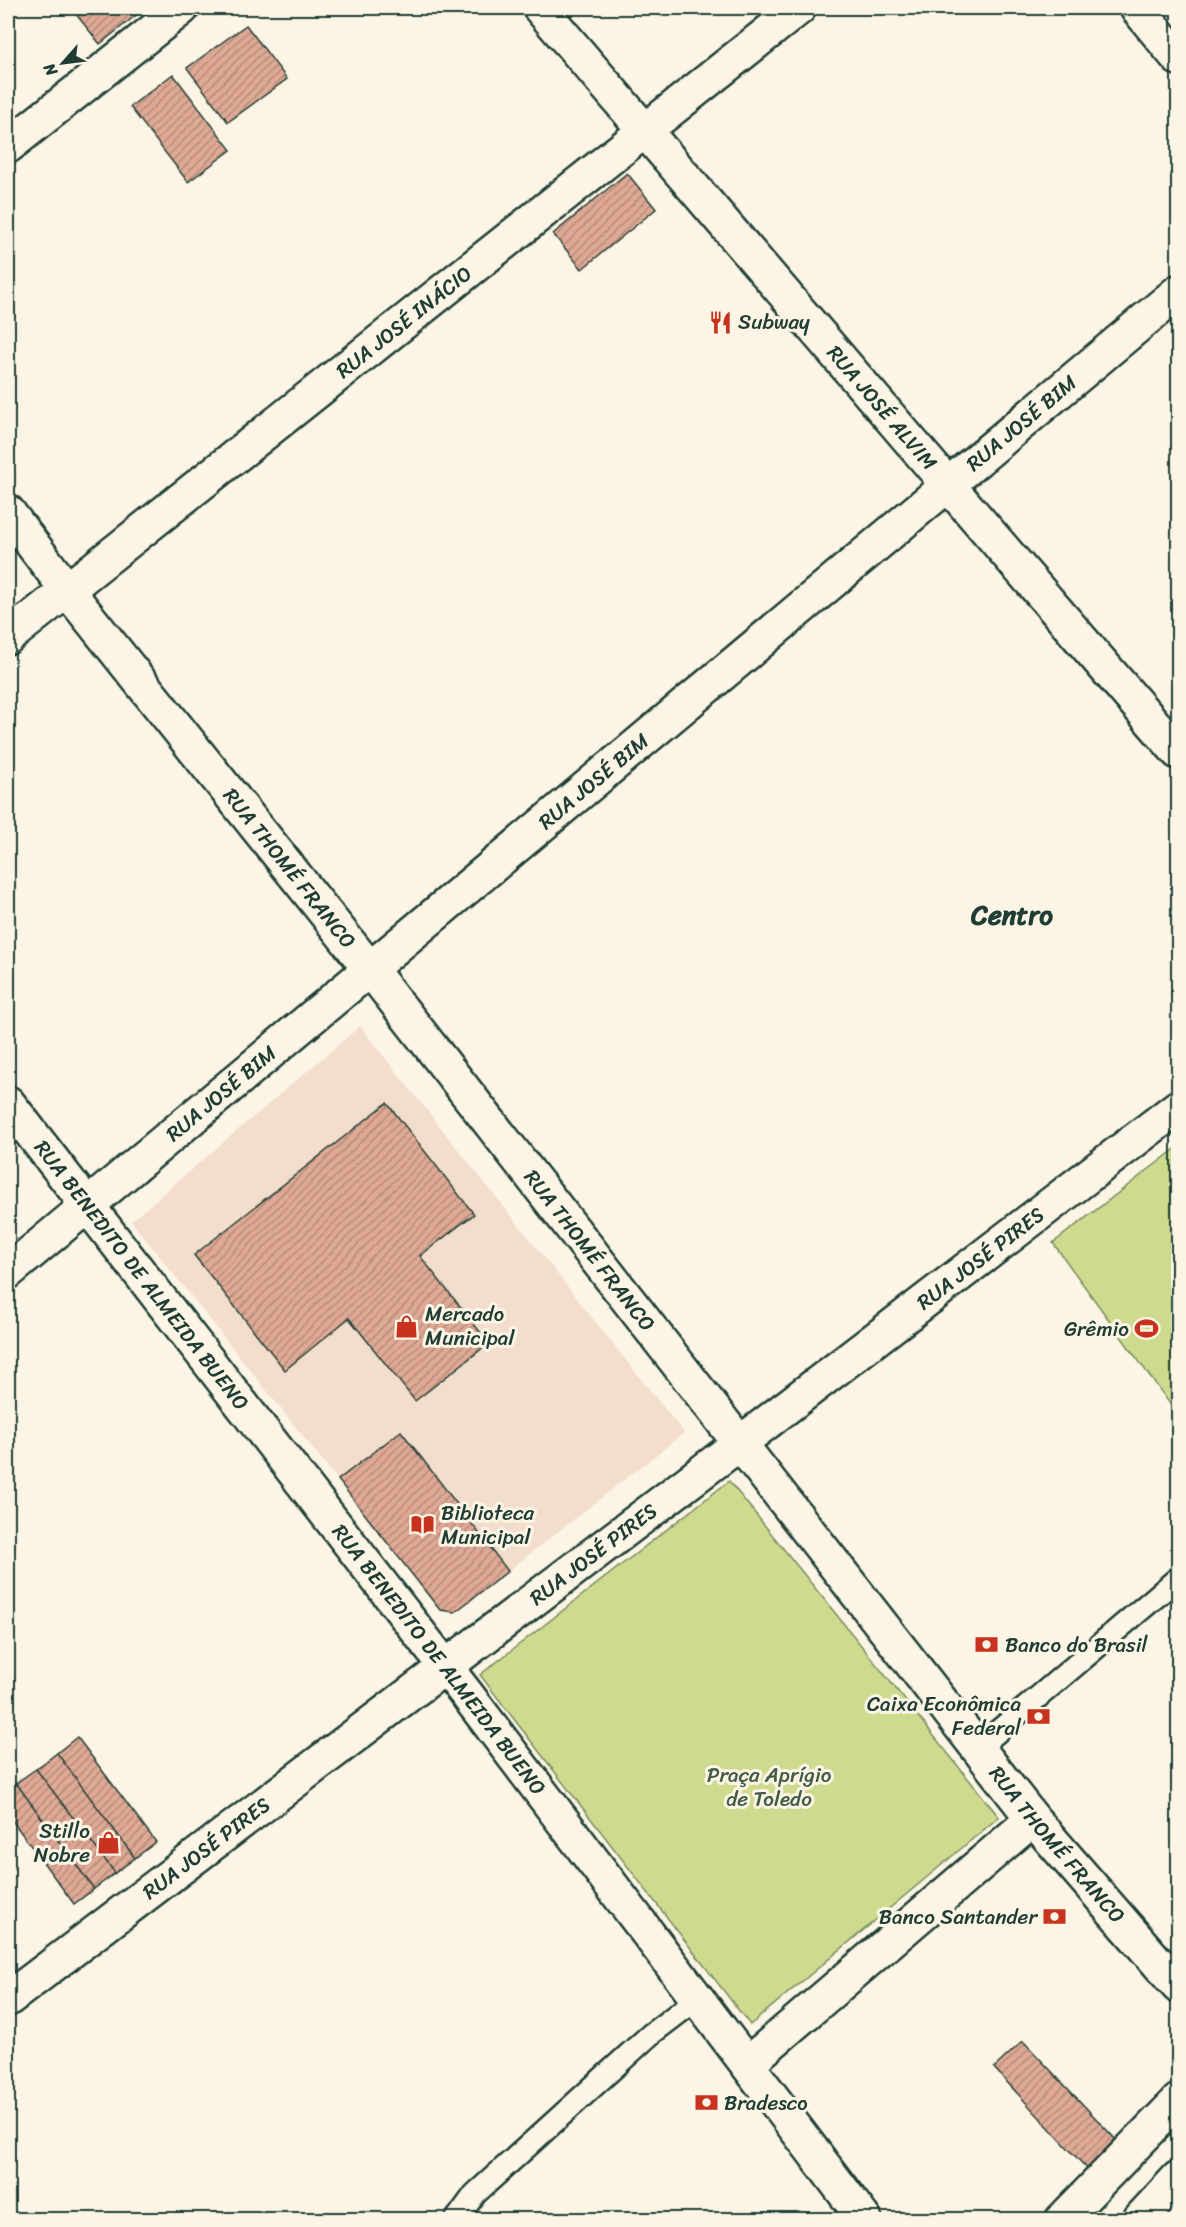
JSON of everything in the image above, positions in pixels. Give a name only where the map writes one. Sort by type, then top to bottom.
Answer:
[{"type":"street","points":[[8,146],[182,8]]},
{"type":"street","name":"RUA JOSÉ ALVIM","points":[[540,8],[1179,752]]},
{"type":"street","name":"RUA JOSÉ INÁCIO","points":[[8,637],[799,8]]},
{"type":"street","points":[[1137,8],[1179,58]]},
{"type":"street","name":"RUA JOSÉ BIM","points":[[8,1272],[1179,292]]},
{"type":"street","name":"RUA THOMÉ FRANCO","points":[[8,512],[67,590],[370,969],[1033,1820],[1179,1986]]},
{"type":"street","name":"RUA BENEDITO DE ALMEIDA BUENO","points":[[8,1103],[444,1666],[865,2220]]},
{"type":"street","name":"RUA JOSÉ PIRES","points":[[8,1999],[1179,1107]]},
{"type":"street","points":[[747,2064],[1033,1820]]},
{"type":"street","points":[[1062,2220],[1179,2101]]},
{"type":"street","points":[[1139,2220],[1179,2178]]},
{"type":"lane","points":[[978,1749],[1179,1578]]},
{"type":"lane","points":[[456,2220],[475,2194],[651,2034],[697,1999]]},
{"type":"shaded area","name":"Mercado Municipal","points":[[360,1026],[684,1433],[508,1571],[401,1431],[338,1480],[131,1221]]},
{"type":"green space","name":"Grêmio","points":[[1178,1147],[1178,1415],[1053,1243]]},
{"type":"green space","name":"Praça Aprígio de Toledo","points":[[729,1481],[999,1817],[750,2025],[480,1675]]},
{"type":"building","points":[[71,8],[145,8],[100,44]]},
{"type":"building","points":[[246,25],[287,79],[228,122],[187,68]]},
{"type":"building","points":[[173,74],[231,150],[188,182],[130,107]]},
{"type":"building","points":[[627,173],[656,209],[582,269],[553,234]]},
{"type":"building","points":[[387,1103],[474,1214],[420,1256],[489,1343],[415,1401],[349,1318],[285,1370],[194,1255]]},
{"type":"building","name":"Biblioteca Municipal","points":[[401,1431],[508,1571],[455,1612],[440,1610],[338,1480]]},
{"type":"building","points":[[77,1737],[156,1842],[135,1858],[57,1753]]},
{"type":"building","points":[[57,1753],[135,1858],[115,1873],[36,1769]]},
{"type":"building","points":[[36,1769],[115,1873],[94,1889],[16,1783]]},
{"type":"building","points":[[16,1783],[94,1889],[74,1904],[8,1815],[8,1789]]},
{"type":"building","points":[[1023,2041],[1120,2144],[1090,2172],[994,2068]]},
{"type":"place","name":"Subway","points":[[720,322]]},
{"type":"place","name":"Mercado Municipal","points":[[407,1326]]},
{"type":"place","name":"Grêmio","points":[[1147,1329]]},
{"type":"place","name":"Biblioteca Municipal","points":[[423,1525]]},
{"type":"place","name":"Banco do Brasil","points":[[987,1645]]},
{"type":"place","name":"Caixa Econômica Federal","points":[[1039,1716]]},
{"type":"place","name":"Stillo Nobre","points":[[108,1843]]},
{"type":"place","name":"Banco Santander","points":[[1055,1917]]},
{"type":"place","name":"Bradesco","points":[[706,2103]]},
{"type":"district","name":"Centro","points":[[1012,915]]}]
